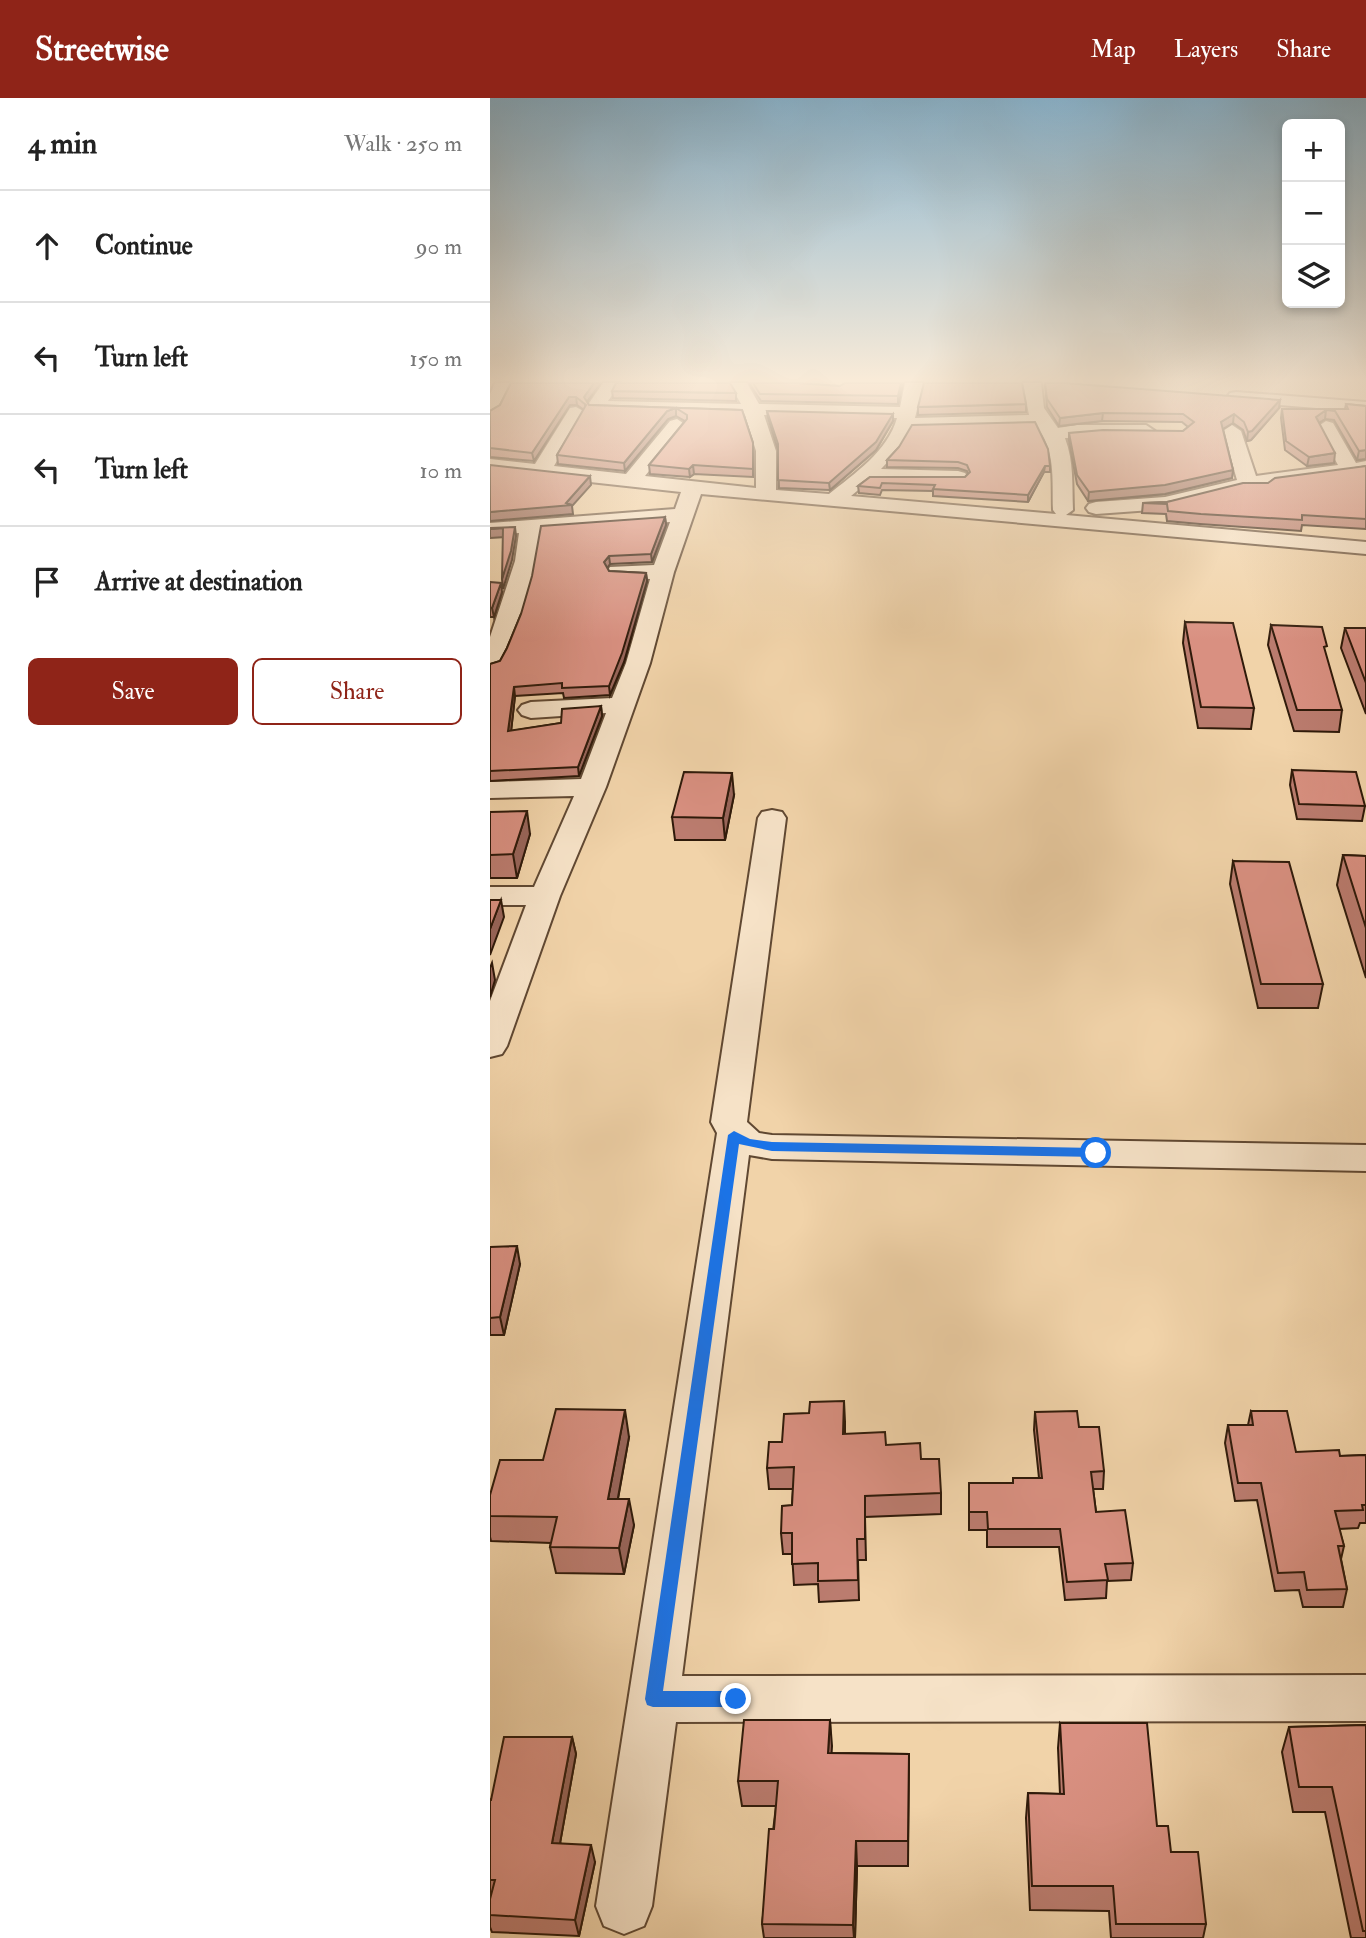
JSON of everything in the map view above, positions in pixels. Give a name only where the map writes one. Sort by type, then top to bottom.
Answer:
[{"type":"street","points":[[523,469],[766,495],[1366,548]]},
{"type":"street","points":[[631,481],[641,469]]},
{"type":"street","points":[[766,469],[766,495]]},
{"type":"street","points":[[832,501],[870,469]]},
{"type":"street","points":[[1062,469],[1063,510]]},
{"type":"street","points":[[1244,469],[1248,483]]},
{"type":"street","points":[[1015,517],[1063,510],[1164,503],[1248,483],[1352,469]]},
{"type":"street","points":[[864,475],[958,477]]},
{"type":"street","points":[[490,1044],[545,896],[592,787],[622,705],[645,639],[681,514],[693,487]]},
{"type":"street","points":[[490,529],[681,514]]},
{"type":"street","points":[[492,651],[526,561],[530,525]]},
{"type":"street","points":[[618,572],[663,572]]},
{"type":"street","points":[[531,709],[622,705]]},
{"type":"street","points":[[490,790],[592,787]]},
{"type":"street","points":[[624,1906],[734,1135],[729,1122],[772,818]]},
{"type":"street","points":[[490,896],[545,896]]},
{"type":"street","points":[[734,1135],[747,1143],[772,1147],[1366,1158]]},
{"type":"street","points":[[653,1699],[1366,1698]]},
{"type":"building","points":[[490,469],[525,469],[590,476],[566,503],[572,505],[490,512]]},
{"type":"building","points":[[778,469],[845,469],[829,483],[778,480]]},
{"type":"building","points":[[969,469],[1043,469],[1028,495],[933,489],[935,485],[882,483],[880,488],[858,486],[870,477],[965,477],[970,472]]},
{"type":"building","points":[[1076,469],[1233,470],[1165,485],[1089,492]]},
{"type":"building","points":[[1344,469],[1366,469],[1366,519],[1302,515],[1302,520],[1201,514],[1168,511],[1167,504],[1143,503],[1167,502],[1243,483],[1268,483],[1275,478]]},
{"type":"building","points":[[665,517],[651,554],[609,556],[604,562],[609,571],[646,573],[609,686],[562,688],[562,683],[514,687],[508,731],[561,723],[562,709],[601,706],[578,767],[490,771],[490,664],[500,661],[521,614],[532,576],[541,526]]},
{"type":"building","points":[[515,527],[502,579],[503,528],[490,528]]},
{"type":"building","points":[[490,582],[501,583],[492,608],[490,608]]},
{"type":"building","points":[[1185,622],[1233,623],[1254,708],[1201,707]]},
{"type":"building","points":[[1271,625],[1322,627],[1327,646],[1324,647],[1342,710],[1297,710]]},
{"type":"building","points":[[1345,628],[1366,628],[1366,683]]},
{"type":"building","points":[[1292,770],[1356,772],[1365,806],[1299,804]]},
{"type":"building","points":[[684,772],[732,773],[723,818],[672,817]]},
{"type":"building","points":[[527,811],[513,854],[490,855],[490,812]]},
{"type":"building","points":[[1343,855],[1366,856],[1366,928]]},
{"type":"building","points":[[1233,861],[1289,862],[1323,984],[1261,984]]},
{"type":"building","points":[[490,900],[501,900],[490,929]]},
{"type":"building","points":[[517,1246],[500,1317],[490,1318],[490,1247]]},
{"type":"building","points":[[844,1401],[843,1434],[885,1432],[886,1445],[920,1443],[921,1459],[939,1459],[941,1493],[865,1496],[865,1539],[857,1539],[858,1580],[818,1581],[818,1563],[792,1564],[792,1533],[781,1533],[782,1506],[792,1505],[794,1467],[767,1468],[769,1442],[782,1442],[784,1414],[809,1413],[810,1402]]},
{"type":"building","points":[[556,1409],[625,1410],[608,1499],[629,1499],[619,1548],[550,1547],[557,1517],[490,1516],[490,1495],[500,1460],[543,1460]]},
{"type":"building","points":[[1077,1411],[1079,1427],[1099,1427],[1104,1471],[1091,1472],[1096,1512],[1125,1510],[1133,1563],[1105,1564],[1108,1580],[1067,1582],[1060,1529],[988,1529],[987,1512],[969,1512],[969,1483],[1013,1483],[1013,1478],[1042,1478],[1035,1412]]},
{"type":"building","points":[[1251,1411],[1287,1411],[1296,1452],[1339,1450],[1340,1456],[1366,1455],[1366,1505],[1362,1505],[1363,1510],[1335,1511],[1344,1546],[1338,1546],[1347,1589],[1307,1590],[1304,1572],[1278,1573],[1261,1483],[1238,1483],[1228,1425],[1253,1425]]},
{"type":"building","points":[[744,1720],[830,1720],[828,1753],[909,1754],[908,1841],[856,1841],[853,1925],[762,1924],[769,1829],[774,1829],[778,1781],[738,1781]]},
{"type":"building","points":[[1060,1723],[1147,1723],[1157,1826],[1168,1826],[1171,1852],[1198,1852],[1206,1924],[1116,1924],[1113,1886],[1032,1886],[1028,1793],[1064,1794]]},
{"type":"building","points":[[1366,1725],[1366,1931],[1363,1931],[1332,1787],[1299,1787],[1289,1727]]},
{"type":"building","points":[[504,1737],[572,1737],[552,1843],[591,1845],[575,1920],[490,1915],[490,1899],[495,1880],[490,1880],[490,1800]]},
{"type":"route","points":[[736,1699],[653,1699],[734,1135],[747,1143],[772,1147],[1096,1153]]}]
